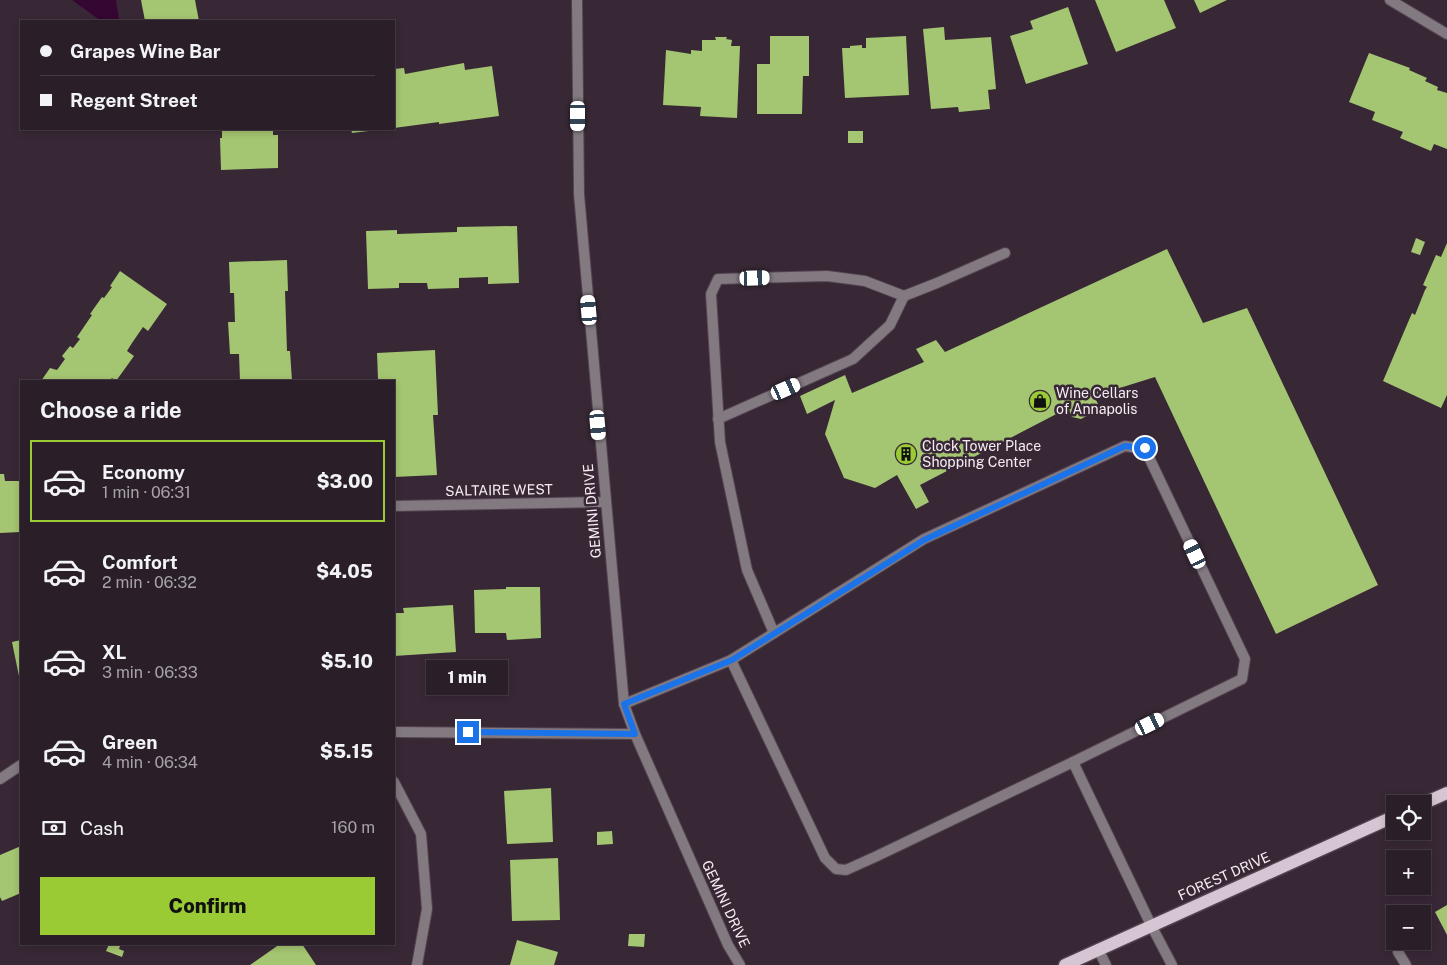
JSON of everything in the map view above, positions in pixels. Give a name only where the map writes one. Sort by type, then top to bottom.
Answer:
[{"type":"main road","points":[[1431,800],[1447,793]]},
{"type":"main road","name":"FOREST DRIVE","points":[[1065,965],[1386,820]]},
{"type":"street","name":"GEMINI DRIVE","points":[[578,0],[579,194],[624,704],[635,734],[728,945],[740,965]]},
{"type":"street","points":[[1390,0],[1447,34]]},
{"type":"street","points":[[774,633],[747,570],[720,442],[711,294],[718,279],[827,276],[865,280],[904,296],[937,284],[1005,253]]},
{"type":"street","points":[[718,419],[853,359],[890,325],[904,296]]},
{"type":"street","points":[[624,704],[732,660],[924,540],[1125,446],[1145,448],[1245,659],[1242,680],[846,870],[836,869],[825,858],[732,660]]},
{"type":"street","name":"SALTAIRE WEST","points":[[395,506],[605,502]]},
{"type":"street","points":[[395,732],[635,734]]},
{"type":"street","points":[[1073,762],[1172,965]]},
{"type":"street","points":[[0,779],[20,766]]},
{"type":"street","points":[[395,784],[421,834],[427,909],[417,965]]},
{"type":"street","points":[[1098,950],[1106,965]]},
{"type":"street","points":[[1398,952],[1406,965]]},
{"type":"shaded area","points":[[72,0],[116,0],[119,20],[100,20]]},
{"type":"building","points":[[141,0],[195,0],[199,20],[145,20]]},
{"type":"building","points":[[1095,0],[1164,0],[1176,28],[1116,52]]},
{"type":"building","points":[[1194,0],[1227,0],[1200,13]]},
{"type":"building","points":[[1068,7],[1088,64],[1026,84],[1010,36],[1033,29],[1030,21]]},
{"type":"building","points":[[944,27],[945,40],[991,37],[996,89],[988,90],[990,109],[959,112],[958,107],[931,109],[923,29]]},
{"type":"building","points":[[770,36],[809,36],[809,76],[803,76],[802,114],[757,114],[757,64],[770,64]]},
{"type":"building","points":[[906,36],[909,95],[845,98],[842,48],[862,45],[862,48],[866,48],[866,38]]},
{"type":"building","points":[[715,37],[727,37],[726,39],[732,40],[731,46],[740,46],[737,118],[700,116],[701,107],[663,105],[666,50],[691,54],[691,50],[702,51],[702,40],[716,40]]},
{"type":"building","points":[[1369,53],[1410,68],[1409,70],[1427,78],[1425,81],[1438,87],[1437,90],[1447,93],[1447,149],[1434,144],[1431,151],[1400,138],[1403,132],[1372,120],[1375,112],[1349,102]]},
{"type":"building","points":[[464,63],[465,70],[492,66],[499,116],[395,128],[395,69],[404,68],[405,74]]},
{"type":"building","points":[[222,130],[273,130],[273,135],[278,135],[278,168],[221,170],[220,138],[222,138]]},
{"type":"building","points":[[351,130],[377,130],[352,133]]},
{"type":"building","points":[[848,131],[863,131],[863,143],[848,143]]},
{"type":"building","points":[[517,226],[519,283],[488,284],[488,277],[459,278],[459,288],[428,289],[427,283],[399,283],[399,288],[368,289],[366,231],[397,230],[397,234],[457,232],[457,227]]},
{"type":"building","points":[[1416,238],[1425,242],[1420,255],[1411,252]]},
{"type":"building","points":[[1447,243],[1447,395],[1441,408],[1383,381],[1412,313],[1415,315],[1427,287],[1423,285],[1436,255],[1441,257]]},
{"type":"building","name":"Clock Tower Place Shopping Center","points":[[1167,249],[1203,323],[1247,308],[1378,585],[1276,634],[1155,377],[1094,396],[1098,404],[1094,412],[1081,419],[1072,417],[1068,408],[920,485],[929,502],[916,509],[897,475],[875,488],[844,478],[825,434],[835,400],[807,414],[800,396],[845,375],[852,393],[924,362],[916,349],[936,340],[945,352]]},
{"type":"building","points":[[287,260],[288,291],[285,291],[287,351],[290,351],[292,380],[240,380],[239,354],[230,354],[228,322],[235,322],[234,293],[230,293],[229,262]]},
{"type":"building","points":[[120,271],[167,304],[148,331],[143,327],[132,343],[127,351],[134,356],[117,380],[112,378],[110,380],[42,380],[50,368],[57,370],[65,359],[62,356],[70,346],[73,348],[80,339],[77,337],[92,315],[90,314],[112,287],[110,286]]},
{"type":"building","points":[[435,350],[438,415],[433,415],[437,475],[395,477],[395,380],[367,380],[378,379],[377,353]]},
{"type":"building","points":[[0,474],[4,474],[5,481],[20,481],[20,532],[0,533]]},
{"type":"building","points":[[506,587],[540,587],[541,638],[507,640],[506,633],[475,633],[474,590],[506,589]]},
{"type":"building","points":[[453,605],[456,652],[395,656],[395,613],[404,613],[403,608]]},
{"type":"building","points":[[20,640],[20,681],[12,642]]},
{"type":"building","points":[[551,788],[553,842],[507,844],[504,791]]},
{"type":"building","points":[[612,831],[613,844],[597,845],[597,832]]},
{"type":"building","points":[[20,846],[20,893],[2,901],[0,897],[0,855]]},
{"type":"building","points":[[558,858],[560,920],[512,921],[510,860]]},
{"type":"building","points":[[1447,905],[1447,935],[1435,912]]},
{"type":"building","points":[[629,934],[645,934],[644,947],[628,946]]},
{"type":"building","points":[[517,940],[558,952],[554,965],[510,965]]},
{"type":"building","points":[[109,945],[114,945],[120,946],[119,949],[124,951],[122,957],[106,951]]},
{"type":"building","points":[[279,945],[303,945],[316,965],[250,965]]},
{"type":"place","name":"Wine Cellars of Annapolis","points":[[1040,401]]},
{"type":"place","name":"Clock Tower Place Shopping Center","points":[[906,454]]},
{"type":"route","points":[[468,732],[635,734],[624,704],[732,660],[924,540],[1125,446],[1145,448]]}]
